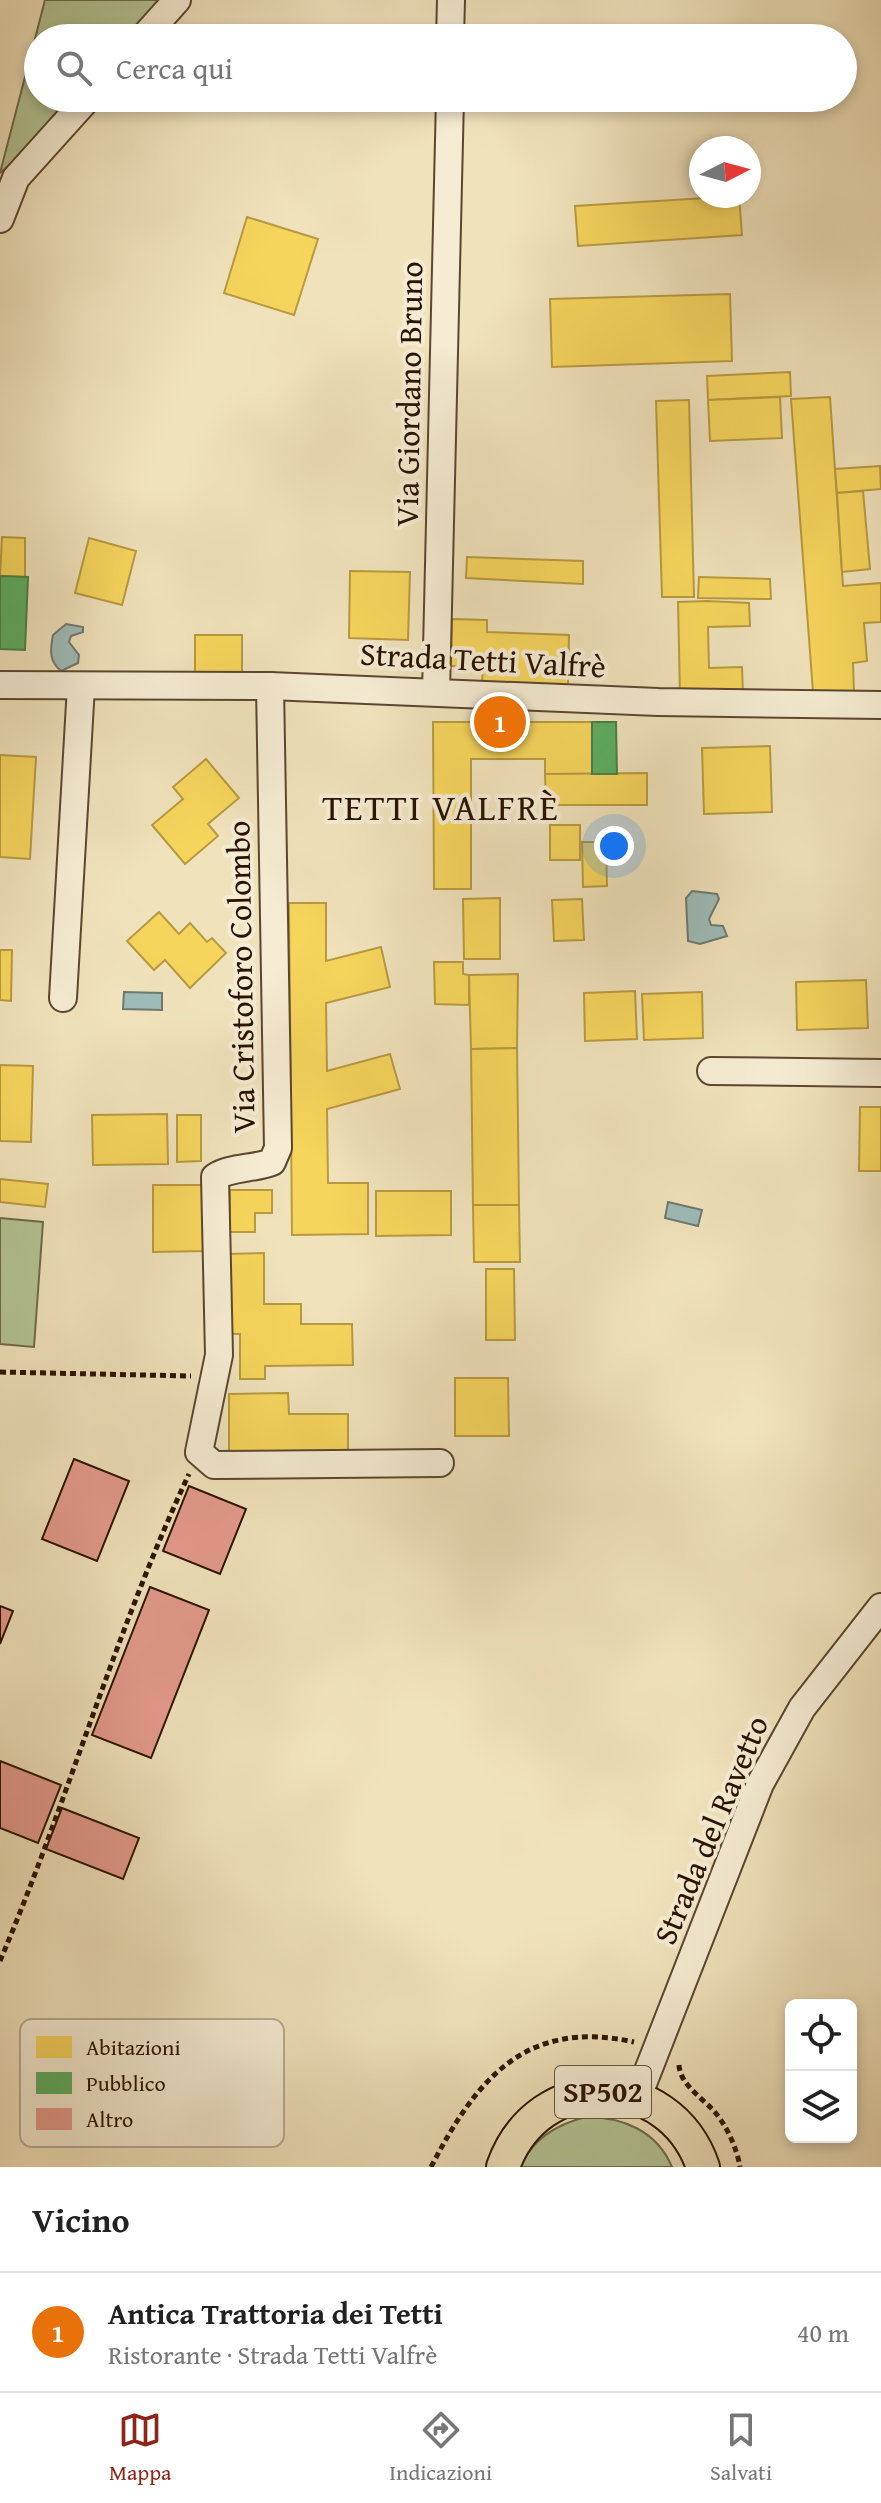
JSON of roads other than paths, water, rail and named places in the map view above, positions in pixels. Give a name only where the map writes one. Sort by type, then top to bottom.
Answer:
[{"type":"main road","name":"SP502","points":[[503,2167],[521,2132],[557,2103],[604,2092],[637,2099],[669,2116],[686,2133],[703,2167]]},
{"type":"street","points":[[156,24],[177,0]]},
{"type":"street","points":[[450,24],[451,0]]},
{"type":"street","points":[[0,219],[16,178],[75,112]]},
{"type":"street","name":"Via Giordano Bruno","points":[[436,692],[450,112]]},
{"type":"street","name":"Strada Tetti Valfrè","points":[[0,685],[270,686],[658,702],[881,705]]},
{"type":"street","points":[[63,998],[81,686]]},
{"type":"street","name":"Via Cristoforo Colombo","points":[[270,686],[278,1148],[272,1162],[254,1169],[223,1172],[215,1177],[219,1355],[199,1452],[214,1465],[440,1463]]},
{"type":"street","points":[[711,1071],[881,1073]]},
{"type":"street","name":"Strada del Ravetto","points":[[637,2099],[668,2050],[771,1762],[802,1708],[881,1607]]},
{"type":"water","points":[[66,624],[83,627],[83,632],[71,636],[69,642],[79,655],[78,663],[61,671],[52,659],[51,646],[53,635]]},
{"type":"water","points":[[692,891],[717,894],[719,899],[709,919],[711,925],[723,926],[727,936],[700,944],[688,941],[686,898]]},
{"type":"water","points":[[124,992],[162,993],[162,1010],[123,1009]]},
{"type":"water","points":[[668,1202],[702,1210],[698,1226],[665,1218]]},
{"type":"place","name":"Antica Trattoria dei Tetti","points":[[500,722]]},
{"type":"district","name":"TETTI VALFRÈ","points":[[441,807]]}]
